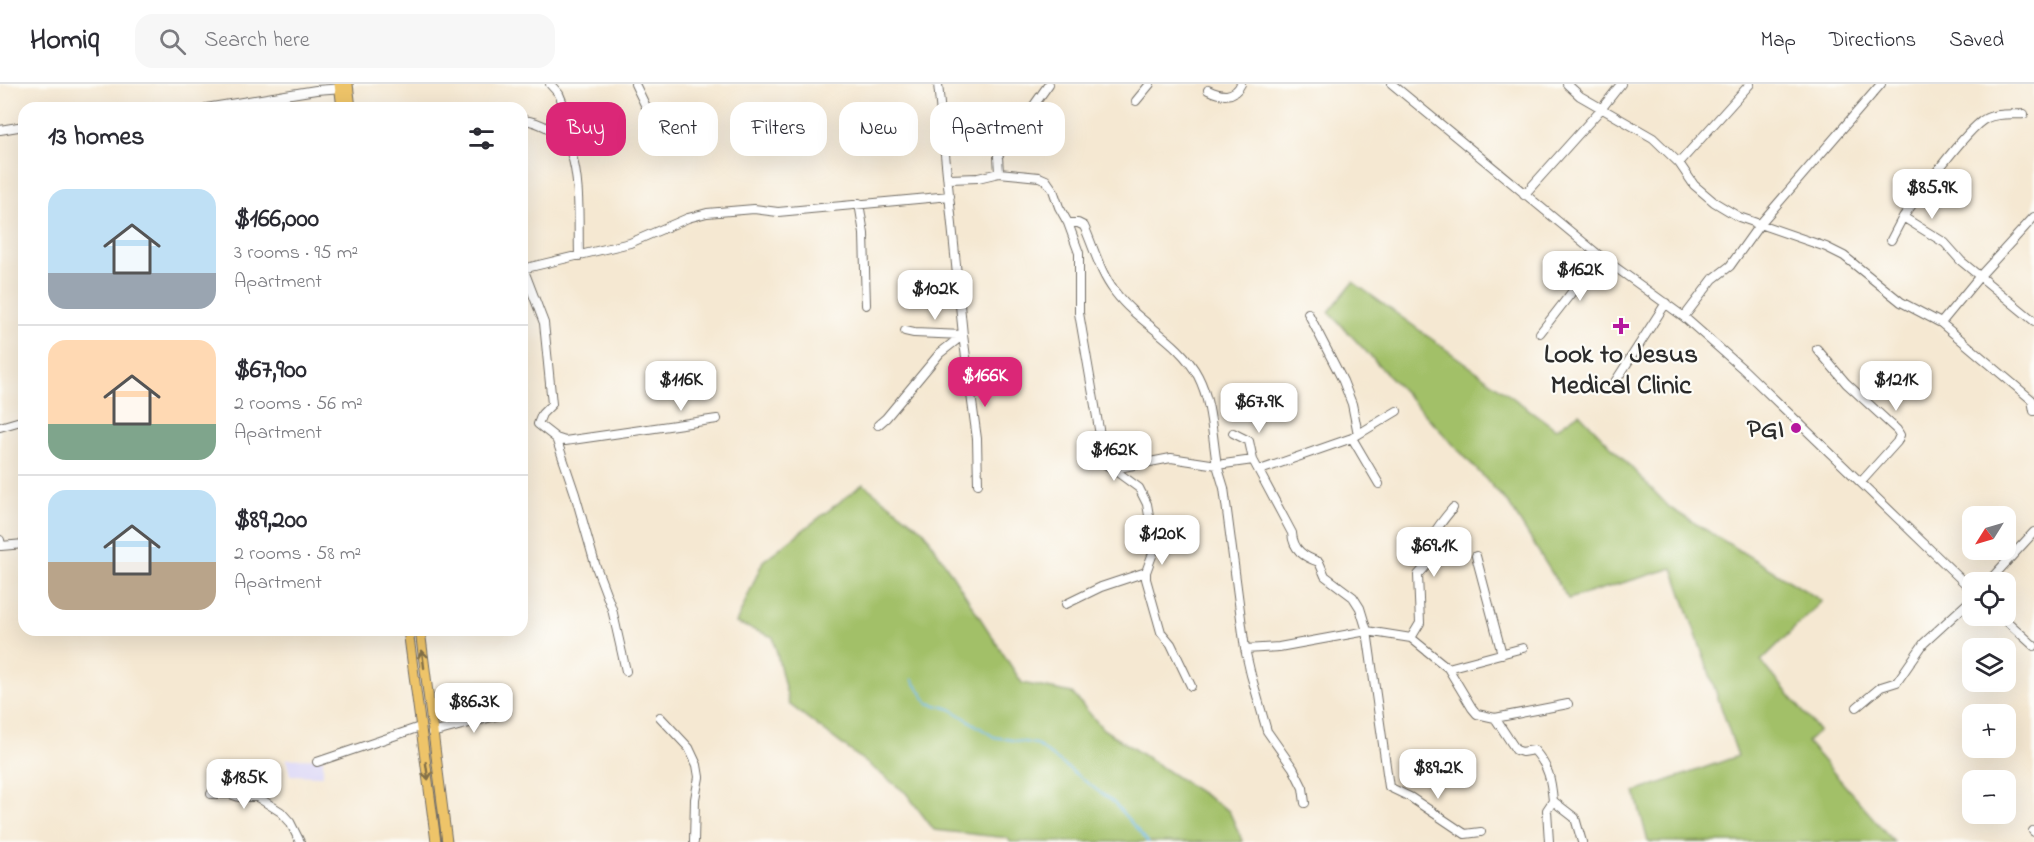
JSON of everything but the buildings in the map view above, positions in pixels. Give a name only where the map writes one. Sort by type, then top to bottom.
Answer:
[{"type":"main road","points":[[342,102],[343,86]]},
{"type":"main road","points":[[343,86],[349,102]]},
{"type":"main road","points":[[409,636],[436,842]]},
{"type":"main road","points":[[421,636],[447,842]]},
{"type":"street","points":[[550,84],[562,102]]},
{"type":"street","points":[[635,84],[644,102]]},
{"type":"street","points":[[938,84],[963,334],[978,440],[978,484]]},
{"type":"street","points":[[999,173],[998,156],[1049,84]]},
{"type":"street","points":[[1136,100],[1150,84]]},
{"type":"street","points":[[1208,90],[1220,96],[1230,95],[1239,89],[1241,84]]},
{"type":"street","points":[[1392,84],[1600,256],[1684,317],[1743,369],[1962,580]]},
{"type":"street","points":[[1567,84],[1580,96],[1653,138],[1679,163],[1694,185],[1714,202],[1740,217],[1826,247],[1844,256],[1901,302],[1941,323],[2032,400],[2034,411]]},
{"type":"street","points":[[1524,195],[1621,84]]},
{"type":"street","points":[[1679,163],[1750,84]]},
{"type":"street","points":[[1684,317],[1713,279],[1730,266],[1760,224],[1881,84]]},
{"type":"street","points":[[242,102],[343,86]]},
{"type":"street","points":[[1891,240],[1903,217],[1953,152],[1979,123],[1985,118],[1994,116],[2024,114]]},
{"type":"street","points":[[528,122],[546,128]]},
{"type":"street","points":[[0,130],[18,127]]},
{"type":"street","points":[[572,156],[576,177],[579,256]]},
{"type":"street","points":[[949,180],[978,178],[999,173],[1039,177],[1046,180],[1053,190],[1079,253],[1079,313],[1102,454],[1107,467],[1139,488],[1147,504],[1154,545],[1146,572],[1161,632],[1171,644],[1191,686]]},
{"type":"street","points":[[528,268],[579,256],[616,244],[630,243],[688,218],[707,213],[754,209],[778,212],[950,196]]},
{"type":"street","points":[[859,203],[864,234],[867,305]]},
{"type":"street","points":[[1903,217],[1945,243],[1961,261],[2034,321]]},
{"type":"street","points":[[1941,323],[2034,218]]},
{"type":"street","points":[[1068,223],[1078,223],[1083,226],[1106,280],[1115,292],[1188,360],[1208,401],[1217,465],[1224,488],[1245,649],[1267,731],[1293,768],[1303,788],[1305,803]]},
{"type":"street","points":[[1540,333],[1600,256]]},
{"type":"street","points":[[528,282],[541,314],[548,348],[552,404],[542,414],[538,424],[556,438],[565,441],[717,419]]},
{"type":"street","points":[[1616,382],[1666,303]]},
{"type":"street","points":[[1308,313],[1343,381],[1352,404],[1355,436],[1379,484]]},
{"type":"street","points":[[905,331],[963,334]]},
{"type":"street","points":[[878,425],[940,353],[963,334]]},
{"type":"street","points":[[1817,349],[1846,382],[1900,435],[1897,442],[1861,482]]},
{"type":"street","points":[[1260,471],[1355,436],[1397,411]]},
{"type":"street","points":[[0,427],[18,422]]},
{"type":"street","points":[[1233,433],[1249,441],[1253,460],[1292,533],[1296,548],[1305,557],[1319,562],[1325,576],[1353,597],[1360,608],[1367,631],[1389,787],[1410,797],[1465,834],[1481,832]]},
{"type":"street","points":[[556,438],[595,564],[612,609],[626,671]]},
{"type":"street","points":[[1113,469],[1171,458],[1217,465],[1253,460]]},
{"type":"street","points":[[1411,638],[1420,622],[1418,575],[1426,566],[1426,551],[1439,525],[1453,508]]},
{"type":"street","points":[[1997,572],[2034,532]]},
{"type":"street","points":[[0,540],[1,546],[18,544]]},
{"type":"street","points":[[1476,556],[1502,654]]},
{"type":"street","points":[[1066,604],[1101,587],[1146,572]]},
{"type":"street","points":[[1857,707],[1881,687],[1897,682],[1924,643],[1962,608]]},
{"type":"street","points":[[2012,626],[2034,646]]},
{"type":"street","points":[[1245,649],[1279,647],[1367,631],[1411,638],[1448,668],[1477,714],[1495,718],[1568,704]]},
{"type":"street","points":[[1448,668],[1523,648]]},
{"type":"street","points":[[432,733],[507,711]]},
{"type":"street","points":[[660,717],[689,748],[697,765],[699,777],[695,799],[694,842]]},
{"type":"street","points":[[1495,718],[1516,750],[1522,752],[1534,750],[1549,770],[1553,801],[1547,810],[1549,842]]},
{"type":"street","points":[[317,762],[420,727]]},
{"type":"street","points":[[211,794],[257,797],[280,812],[290,822],[300,842]]},
{"type":"street","points":[[1553,801],[1575,818],[1582,842]]},
{"type":"shaded area","points":[[323,758],[323,776],[290,775],[286,759]]},
{"type":"green space","points":[[1353,282],[1556,429],[1579,413],[1670,508],[1822,601],[1761,661],[1819,731],[1807,742],[1894,842],[1648,842],[1635,792],[1738,756],[1673,568],[1568,599],[1509,504],[1329,312]]},
{"type":"green space","points":[[863,484],[924,531],[1022,683],[1072,693],[1103,729],[1229,811],[1243,842],[1010,842],[1008,838],[934,830],[906,793],[789,704],[773,637],[736,623],[763,561]]},
{"type":"waterway","points":[[912,679],[928,703],[951,709],[994,737],[1036,744],[1114,803],[1148,842]]},
{"type":"place","name":"Look to Jesus Medical Clinic","points":[[1621,326]]},
{"type":"place","name":"PGI","points":[[1796,428]]}]
